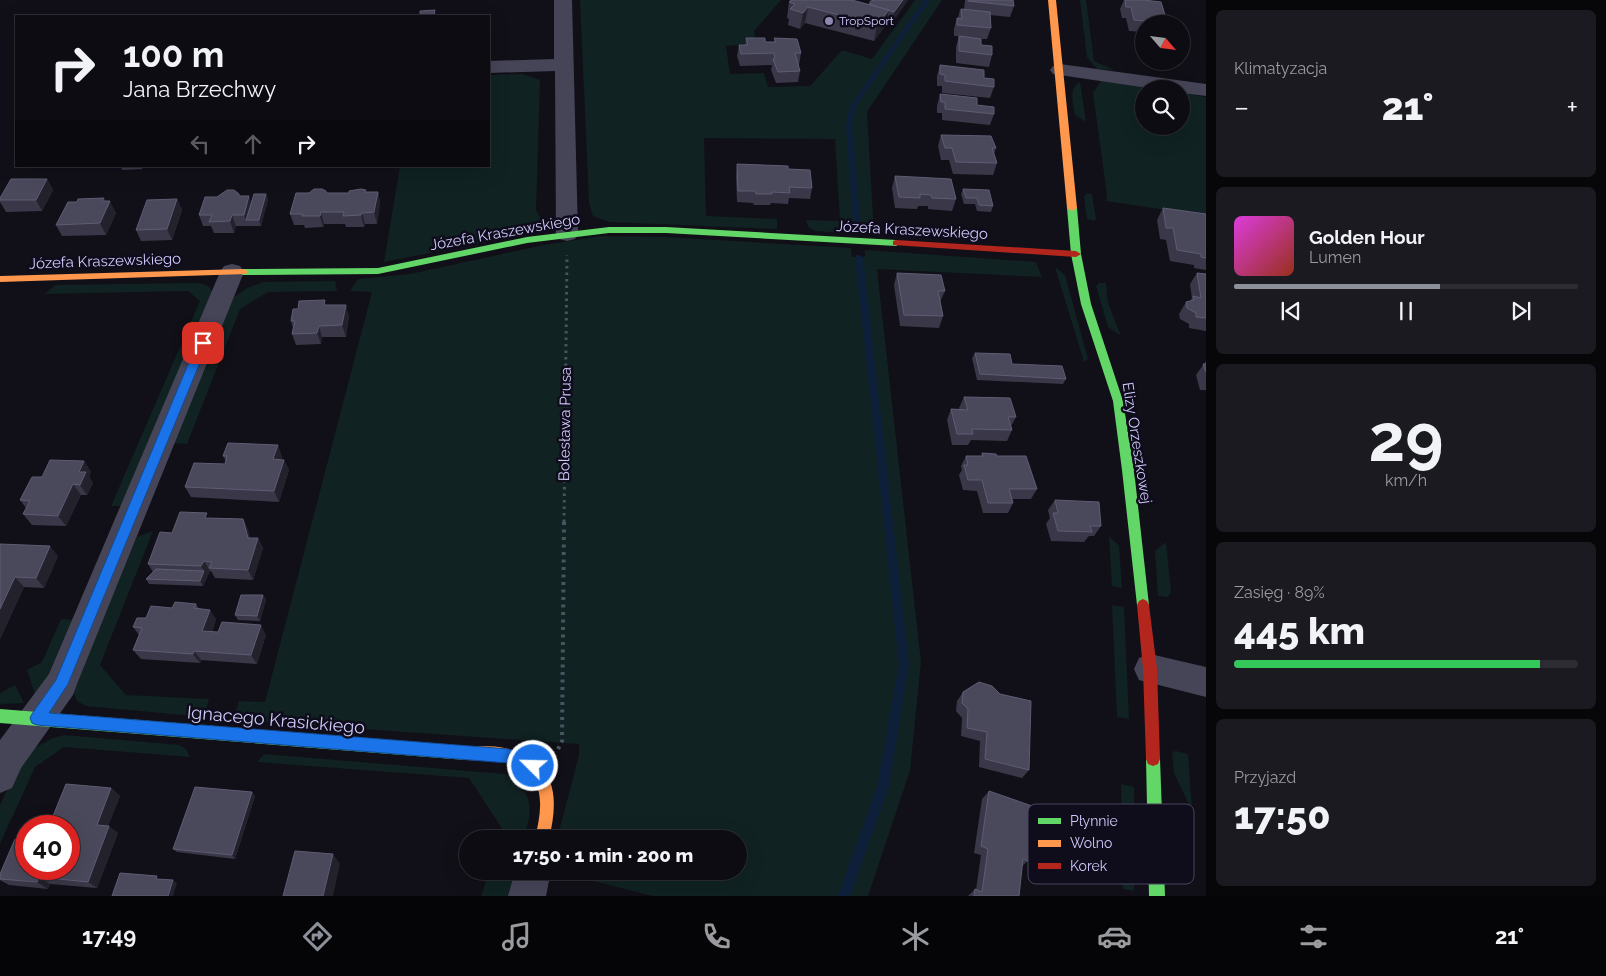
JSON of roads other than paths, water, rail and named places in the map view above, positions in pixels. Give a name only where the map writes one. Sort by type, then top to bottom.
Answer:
[{"type":"street","points":[[563,0],[567,234]]},
{"type":"street","name":"Elizy Orzeszkowej","points":[[1052,0],[1076,254],[1086,304],[1118,401],[1128,470],[1150,670],[1154,804]]},
{"type":"street","points":[[490,67],[564,65]]},
{"type":"street","points":[[1060,70],[1206,90]]},
{"type":"street","name":"Józefa Kraszewskiego","points":[[0,278],[232,272],[378,271],[527,240],[609,230],[666,230],[1076,254]]},
{"type":"street","points":[[0,776],[9,756],[61,684],[232,272]]},
{"type":"street","points":[[1150,670],[1206,682]]},
{"type":"street","name":"Ignacego Krasickiego","points":[[0,716],[508,756],[533,766],[547,788],[550,800],[544,830]]},
{"type":"street","points":[[527,896],[531,880]]},
{"type":"waterway","points":[[856,220],[849,125],[853,106],[927,0]]},
{"type":"waterway","points":[[844,896],[883,787],[904,664],[859,257]]},
{"type":"place","name":"TropSport","points":[[829,21]]}]
